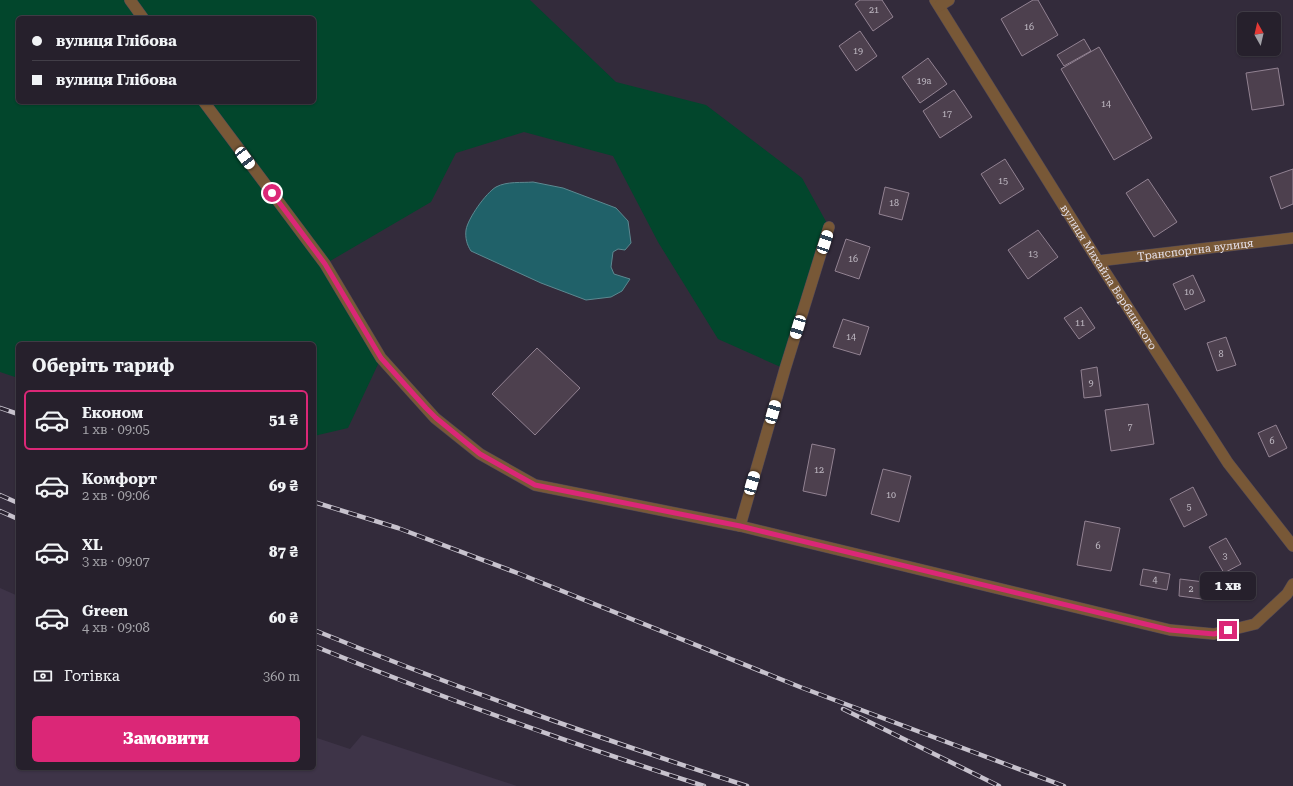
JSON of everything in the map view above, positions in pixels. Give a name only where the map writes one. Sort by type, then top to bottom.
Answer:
[{"type":"street","points":[[130,0],[142,16]]},
{"type":"street","points":[[937,3],[949,0]]},
{"type":"street","name":"вулиця Михайла Вербицького","points":[[937,3],[1098,261],[1228,463],[1293,546]]},
{"type":"street","points":[[205,104],[325,264],[381,358],[436,418],[480,454],[535,485],[740,526],[1170,630],[1214,634],[1255,624],[1287,594],[1293,584]]},
{"type":"street","points":[[740,526],[785,369],[830,227]]},
{"type":"street","name":"Транспортна вулиця","points":[[1098,261],[1293,238]]},
{"type":"shaded area","points":[[0,0],[530,0],[616,82],[706,105],[802,178],[829,227],[785,369],[718,339],[658,242],[613,156],[524,132],[456,153],[431,202],[325,264],[381,358],[348,428],[316,436],[316,342],[16,342],[16,377],[0,372]]},
{"type":"shaded area","points":[[533,182],[563,188],[616,208],[628,221],[631,243],[625,250],[618,249],[613,252],[611,267],[614,274],[630,279],[622,291],[611,297],[586,300],[541,283],[471,251],[466,239],[467,225],[487,195],[500,185]]},
{"type":"shaded area","points":[[0,588],[16,595],[16,770],[316,770],[316,738],[350,749],[362,735],[517,786],[0,786]]},
{"type":"building","points":[[860,0],[882,0],[893,17],[873,31],[855,4]]},
{"type":"building","points":[[1033,0],[1038,0],[1058,35],[1022,56],[1001,19]]},
{"type":"building","points":[[860,31],[877,56],[856,71],[839,46]]},
{"type":"building","points":[[1084,39],[1091,51],[1064,66],[1057,55]]},
{"type":"building","points":[[1099,47],[1152,138],[1114,160],[1061,69]]},
{"type":"building","points":[[928,58],[947,84],[920,103],[902,77]]},
{"type":"building","points":[[1278,68],[1284,105],[1252,110],[1246,73]]},
{"type":"building","points":[[954,90],[972,117],[940,138],[923,111]]},
{"type":"building","points":[[1005,159],[1024,189],[1000,204],[981,174]]},
{"type":"building","points":[[1293,169],[1293,204],[1281,209],[1270,177]]},
{"type":"building","points":[[1148,179],[1177,222],[1154,237],[1126,193]]},
{"type":"building","points":[[885,187],[909,193],[902,220],[879,214]]},
{"type":"building","points":[[1038,230],[1058,257],[1028,279],[1008,250]]},
{"type":"building","points":[[846,239],[870,247],[859,279],[835,271]]},
{"type":"building","points":[[1193,275],[1205,301],[1185,310],[1173,284]]},
{"type":"building","points":[[1081,307],[1095,328],[1079,339],[1064,318]]},
{"type":"building","points":[[843,319],[869,327],[860,355],[833,347]]},
{"type":"building","points":[[1226,337],[1236,365],[1217,371],[1207,343]]},
{"type":"building","points":[[537,348],[580,388],[535,435],[492,394]]},
{"type":"building","points":[[1097,367],[1101,396],[1084,398],[1081,370]]},
{"type":"building","points":[[1148,404],[1154,444],[1111,451],[1105,410]]},
{"type":"building","points":[[1276,425],[1287,448],[1269,457],[1258,433]]},
{"type":"building","points":[[812,444],[835,449],[826,496],[803,491]]},
{"type":"building","points":[[883,469],[911,476],[899,522],[871,514]]},
{"type":"building","points":[[1193,487],[1207,515],[1184,527],[1170,499]]},
{"type":"building","points":[[1085,521],[1120,528],[1111,571],[1077,565]]},
{"type":"building","points":[[1226,538],[1241,564],[1224,573],[1209,547]]},
{"type":"building","points":[[1143,569],[1170,574],[1167,590],[1140,585]]},
{"type":"building","points":[[1180,579],[1204,582],[1202,599],[1179,596]]},
{"type":"railway","points":[[0,408],[16,413]]},
{"type":"railway","points":[[0,495],[16,502]]},
{"type":"railway","points":[[316,503],[398,528],[520,574],[800,687],[1064,786]]},
{"type":"railway","points":[[0,511],[16,518]]},
{"type":"railway","points":[[316,631],[529,712],[747,786]]},
{"type":"railway","points":[[316,647],[410,684],[508,720],[605,754],[704,786]]},
{"type":"railway","points":[[843,709],[999,786]]},
{"type":"route","points":[[272,193],[325,264],[381,358],[426,408],[480,454],[535,485],[740,526],[1170,630],[1214,634],[1228,630]]}]
